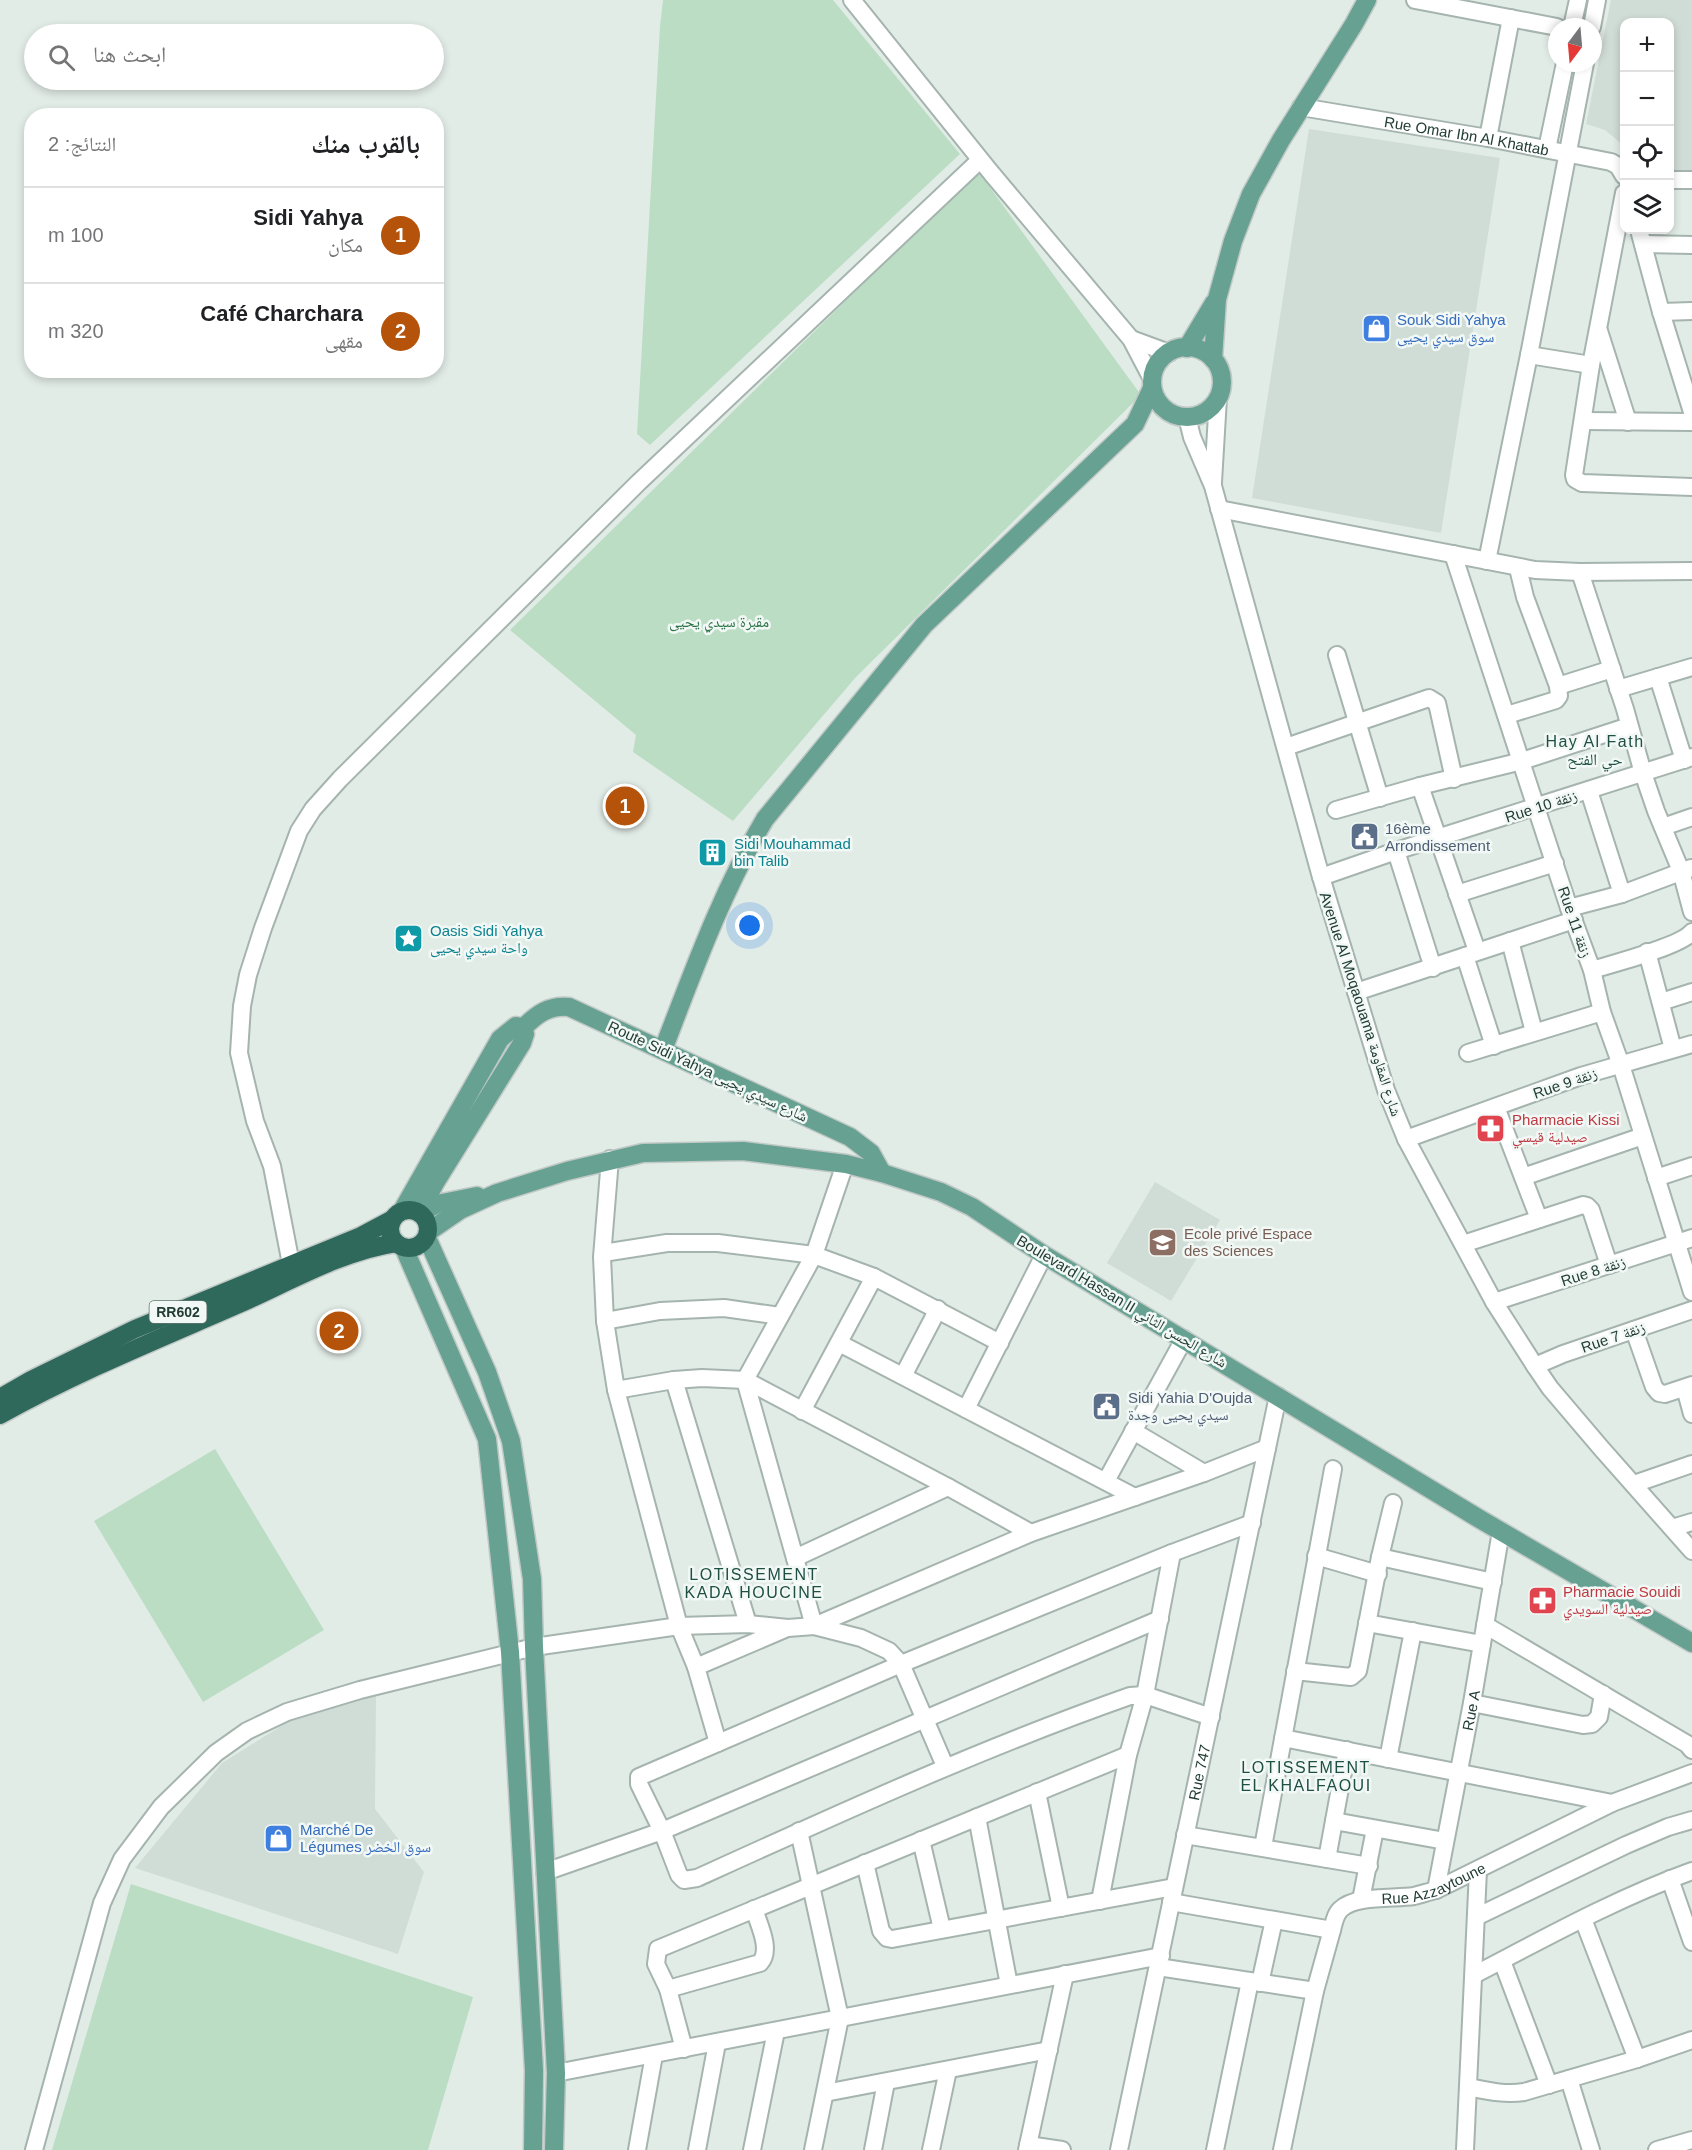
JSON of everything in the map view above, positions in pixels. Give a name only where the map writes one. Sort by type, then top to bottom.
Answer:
[{"type":"highway","name":"RR602","points":[[0,1398],[77,1356],[409,1214]]},
{"type":"highway","points":[[400,1246],[390,1232],[409,1214],[427,1222],[428,1235]]},
{"type":"highway","name":"RR602","points":[[0,1414],[38,1393],[144,1344],[353,1253],[400,1246],[417,1247],[428,1235]]},
{"type":"main road","points":[[1213,360],[1217,299],[1233,241],[1251,194],[1367,0]]},
{"type":"main road","points":[[1187,348],[1217,299]]},
{"type":"main road","points":[[663,1050],[723,898],[748,847],[765,819],[924,625],[1135,424],[1152,383],[1157,364],[1169,353],[1187,348],[1201,351],[1213,360],[1218,367],[1221,380],[1218,398],[1207,411],[1195,416],[1181,416],[1135,424]]},
{"type":"main road","points":[[1152,383],[1160,404],[1181,416]]},
{"type":"main road","name":"Route Sidi Yahya شارع سيدي يحيى","points":[[409,1214],[446,1151],[522,1042],[525,1034],[523,1028],[538,1014],[560,1006],[569,1007],[850,1137],[871,1153],[882,1173]]},
{"type":"main road","name":"Boulevard Hassan II شارع الحسن الثاني","points":[[428,1235],[460,1210],[497,1193],[567,1171],[643,1153],[743,1150],[845,1164],[941,1192],[972,1207],[1044,1255],[1692,1643]]},
{"type":"main road","name":"Boulevard Hassan II شارع الحسن الثاني","points":[[409,1214],[456,1198],[497,1193]]},
{"type":"main road","points":[[428,1235],[487,1372],[511,1441],[532,1579],[555,2073],[554,2150]]},
{"type":"main road","points":[[400,1246],[486,1439],[510,1653],[534,2070],[533,2150]]},
{"type":"street","points":[[852,0],[980,160],[1131,339],[1152,383]]},
{"type":"street","points":[[1415,0],[1548,25]]},
{"type":"street","points":[[1574,18],[1578,0]]},
{"type":"street","points":[[1594,18],[1598,0]]},
{"type":"street","points":[[1488,138],[1511,18]]},
{"type":"street","points":[[1547,149],[1563,72]]},
{"type":"street","points":[[1487,561],[1583,72]]},
{"type":"street","name":"Rue Omar Ibn Al Khattab","points":[[1301,107],[1569,153],[1611,162],[1620,169]]},
{"type":"street","points":[[291,1264],[272,1166],[255,1121],[239,1053],[242,1006],[248,975],[288,856],[299,831],[313,809],[340,778],[622,499],[980,160]]},
{"type":"street","points":[[1674,180],[1692,180]]},
{"type":"street","points":[[1620,214],[1591,365],[1574,475],[1578,482],[1692,486]]},
{"type":"street","points":[[1692,245],[1641,237],[1661,312],[1686,376],[1692,412]]},
{"type":"street","points":[[1661,312],[1692,310]]},
{"type":"street","points":[[1598,328],[1628,422]]},
{"type":"street","points":[[1131,339],[1169,353]]},
{"type":"street","points":[[1529,355],[1591,365]]},
{"type":"street","name":"Avenue Al Moqaouama شارع المقاومة","points":[[1213,486],[1218,398]]},
{"type":"street","name":"Avenue Al Moqaouama شارع المقاومة","points":[[1181,416],[1213,486],[1321,878],[1386,1090],[1406,1139],[1494,1302],[1550,1388],[1692,1551]]},
{"type":"street","points":[[1584,421],[1692,423]]},
{"type":"street","points":[[1219,509],[1549,572],[1692,572]]},
{"type":"street","name":"Rue 11 زنقة","points":[[1453,554],[1508,715],[1571,914],[1592,969],[1602,1012],[1656,1178],[1684,1241],[1692,1292]]},
{"type":"street","points":[[1508,715],[1556,700],[1559,696],[1558,686],[1525,597],[1518,567]]},
{"type":"street","points":[[1580,572],[1662,827],[1687,870],[1692,912]]},
{"type":"street","points":[[1337,655],[1380,798]]},
{"type":"street","points":[[1618,689],[1692,667]]},
{"type":"street","points":[[1558,686],[1611,669]]},
{"type":"street","points":[[1658,677],[1688,758]]},
{"type":"street","points":[[1286,747],[1429,698],[1437,703],[1454,779]]},
{"type":"street","points":[[1336,810],[1420,786],[1522,761],[1629,726]]},
{"type":"street","name":"Rue 10 زنقة","points":[[1321,878],[1396,851],[1688,758]]},
{"type":"street","points":[[1420,786],[1457,894],[1494,1046]]},
{"type":"street","points":[[1589,790],[1622,894]]},
{"type":"street","points":[[1662,827],[1692,817]]},
{"type":"street","points":[[1396,851],[1433,968]]},
{"type":"street","points":[[1457,894],[1555,863]]},
{"type":"street","points":[[1356,992],[1510,941],[1571,914],[1687,870]]},
{"type":"street","points":[[1592,969],[1683,940],[1692,932]]},
{"type":"street","points":[[1510,941],[1534,1032]]},
{"type":"street","points":[[1647,952],[1673,1048]]},
{"type":"street","points":[[1661,1002],[1692,992]]},
{"type":"street","points":[[1468,1053],[1602,1012]]},
{"type":"street","name":"Rue 9 زنقة","points":[[1406,1139],[1621,1065],[1692,1044]]},
{"type":"street","points":[[1496,1107],[1539,1219]]},
{"type":"street","points":[[1523,1177],[1643,1136]]},
{"type":"street","points":[[610,1160],[603,1253],[605,1321],[616,1390],[679,1626],[696,1667],[718,1743]]},
{"type":"street","points":[[814,1626],[746,1380],[814,1256],[845,1164]]},
{"type":"street","points":[[1656,1178],[1692,1166]]},
{"type":"street","points":[[1463,1245],[1572,1207],[1587,1206],[1594,1218],[1609,1266]]},
{"type":"street","name":"Rue 8 زنقة","points":[[1494,1302],[1684,1241]]},
{"type":"street","points":[[603,1253],[667,1243],[718,1243],[814,1256],[874,1277],[1000,1343]]},
{"type":"street","points":[[966,1409],[1044,1255]]},
{"type":"street","points":[[802,1410],[874,1277]]},
{"type":"street","points":[[605,1321],[660,1311],[724,1308],[780,1316]]},
{"type":"street","points":[[903,1376],[938,1310]]},
{"type":"street","name":"Rue 7 زنقة","points":[[1535,1366],[1563,1354],[1692,1310]]},
{"type":"street","points":[[1634,1330],[1654,1387],[1662,1395],[1688,1387],[1692,1414]]},
{"type":"street","points":[[1106,1481],[1184,1339]]},
{"type":"street","points":[[838,1343],[1135,1497]]},
{"type":"street","points":[[616,1390],[674,1380],[702,1378],[746,1380],[948,1486],[1031,1533]]},
{"type":"street","points":[[674,1380],[748,1624]]},
{"type":"street","name":"Rue 747","points":[[1119,2150],[1278,1396]]},
{"type":"street","points":[[1133,1431],[1204,1473]]},
{"type":"street","points":[[814,1626],[1031,1533],[1204,1473],[1267,1448]]},
{"type":"street","points":[[1634,1484],[1692,1464]]},
{"type":"street","points":[[1263,1847],[1333,1469]]},
{"type":"street","points":[[795,1558],[948,1486]]},
{"type":"street","points":[[1295,1671],[1352,1677],[1358,1671],[1393,1503]]},
{"type":"street","points":[[1210,1717],[1145,1695],[1130,1696],[945,1766],[697,1878],[684,1880],[678,1875],[662,1831],[639,1784],[639,1777],[901,1664],[1252,1522]]},
{"type":"street","points":[[1672,1528],[1692,1522]]},
{"type":"street","name":"Rue A","points":[[1436,1890],[1502,1531]]},
{"type":"street","points":[[1100,1901],[1128,1755],[1145,1695],[1172,1553]]},
{"type":"street","points":[[1316,1556],[1378,1574]]},
{"type":"street","points":[[1380,1557],[1493,1582]]},
{"type":"street","points":[[545,1872],[662,1831],[1160,1619]]},
{"type":"street","points":[[1367,1623],[1482,1644]]},
{"type":"street","points":[[34,2150],[102,1903],[122,1859],[161,1807],[216,1753],[247,1731],[287,1712],[360,1690],[534,1647],[679,1626],[748,1624],[788,1628],[814,1626],[861,1638],[888,1651],[901,1664],[945,1766]]},
{"type":"street","points":[[1485,1624],[1687,1744],[1692,1750]]},
{"type":"street","points":[[696,1667],[788,1628]]},
{"type":"street","points":[[1388,1759],[1413,1631]]},
{"type":"street","points":[[1472,1703],[1583,1725],[1592,1724],[1599,1717],[1603,1694]]},
{"type":"street","points":[[1283,1738],[1612,1803]]},
{"type":"street","points":[[1327,1859],[1347,1750]]},
{"type":"street","points":[[684,2049],[668,1989],[657,1964],[658,1949],[1128,1755]]},
{"type":"street","name":"Rue Azzaytoune","points":[[1282,2150],[1315,1991],[1336,1915],[1342,1908],[1361,1900],[1413,1896],[1436,1890],[1612,1803],[1692,1773]]},
{"type":"street","points":[[1037,1792],[1061,1908]]},
{"type":"street","points":[[977,1817],[1009,1985]]},
{"type":"street","points":[[1476,1917],[1626,1845],[1668,1827],[1692,1820]]},
{"type":"street","points":[[1334,1821],[1445,1841]]},
{"type":"street","points":[[1361,1900],[1375,1828]]},
{"type":"street","points":[[799,1832],[840,2018],[813,2150]]},
{"type":"street","points":[[1185,1835],[1369,1866]]},
{"type":"street","points":[[921,1840],[942,1929]]},
{"type":"street","points":[[865,1863],[881,1931],[887,1938],[892,1939],[1100,1901],[1173,1895],[1274,1920],[1332,1930]]},
{"type":"street","points":[[1465,2150],[1478,1870]]},
{"type":"street","points":[[1474,1975],[1583,1919],[1692,1871]]},
{"type":"street","points":[[1670,1879],[1692,1942]]},
{"type":"street","points":[[668,1989],[760,1964],[765,1956],[765,1945],[754,1909]]},
{"type":"street","points":[[1583,1919],[1637,2059]]},
{"type":"street","points":[[1215,2150],[1255,1982],[1274,1920]]},
{"type":"street","points":[[1502,1960],[1549,2085]]},
{"type":"street","points":[[555,2073],[1065,1974],[1159,1961],[1255,1982],[1315,1991]]},
{"type":"street","points":[[1062,2150],[1028,2147],[1065,1974]]},
{"type":"street","points":[[752,2150],[777,2031]]},
{"type":"street","points":[[1468,2087],[1512,2094],[1637,2059],[1692,2040]]},
{"type":"street","points":[[698,2150],[717,2043]]},
{"type":"street","points":[[825,2093],[1049,2050]]},
{"type":"street","points":[[637,2150],[654,2055]]},
{"type":"street","points":[[931,2150],[948,2070]]},
{"type":"street","points":[[1569,2079],[1591,2150]]},
{"type":"street","points":[[873,2150],[886,2082]]},
{"type":"street","points":[[1657,2150],[1692,2140]]},
{"type":"shaded area","points":[[1611,0],[1692,0],[1692,171],[1674,171],[1674,18],[1620,18],[1620,143],[1605,130],[1586,124],[1596,72],[1602,72],[1602,45]]},
{"type":"shaded area","name":"Souk Sidi Yahya سوق سيدي يحيى","points":[[1309,129],[1500,158],[1441,533],[1252,498]]},
{"type":"shaded area","name":"Ecole privé Espace des Sciences","points":[[1155,1182],[1220,1220],[1171,1301],[1107,1263]]},
{"type":"shaded area","name":"Marché De Légumes سوق الخضر","points":[[376,1695],[375,1809],[424,1872],[398,1954],[135,1868],[222,1763],[289,1721]]},
{"type":"green space","points":[[663,0],[833,0],[960,154],[650,445],[637,434]]},
{"type":"green space","name":"مقبرة سيدي يحيى","points":[[978,171],[1141,395],[856,677],[733,821],[633,752],[636,735],[510,630]]},
{"type":"green space","points":[[215,1449],[324,1630],[203,1702],[94,1521]]},
{"type":"green space","points":[[131,1884],[473,1997],[428,2150],[52,2150]]},
{"type":"place","name":"Souk Sidi Yahya سوق سيدي يحيى","points":[[1376,328]]},
{"type":"place","name":"Sidi Yahya","points":[[625,806]]},
{"type":"place","name":"16ème Arrondissement","points":[[1364,837]]},
{"type":"place","name":"Sidi Mouhammad bin Talib","points":[[713,852]]},
{"type":"place","name":"Oasis Sidi Yahya واحة سيدي يحيى","points":[[409,939]]},
{"type":"place","name":"Pharmacie Kissi صيدلية قيسي","points":[[1491,1128]]},
{"type":"place","name":"Ecole privé Espace des Sciences","points":[[1163,1242]]},
{"type":"place","name":"Café Charchara","points":[[339,1331]]},
{"type":"place","name":"Sidi Yahia D'Oujda سيدي يحيى وجدة","points":[[1107,1406]]},
{"type":"place","name":"Pharmacie Souidi صيدلية السويدي","points":[[1542,1600]]},
{"type":"place","name":"Marché De Légumes سوق الخضر","points":[[279,1838]]},
{"type":"district","name":"Hay Al Fath حي الفتح","points":[[1595,750]]},
{"type":"district","name":"LOTISSEMENT KADA HOUCINE","points":[[754,1583]]},
{"type":"district","name":"LOTISSEMENT EL KHALFAOUI","points":[[1306,1776]]}]
